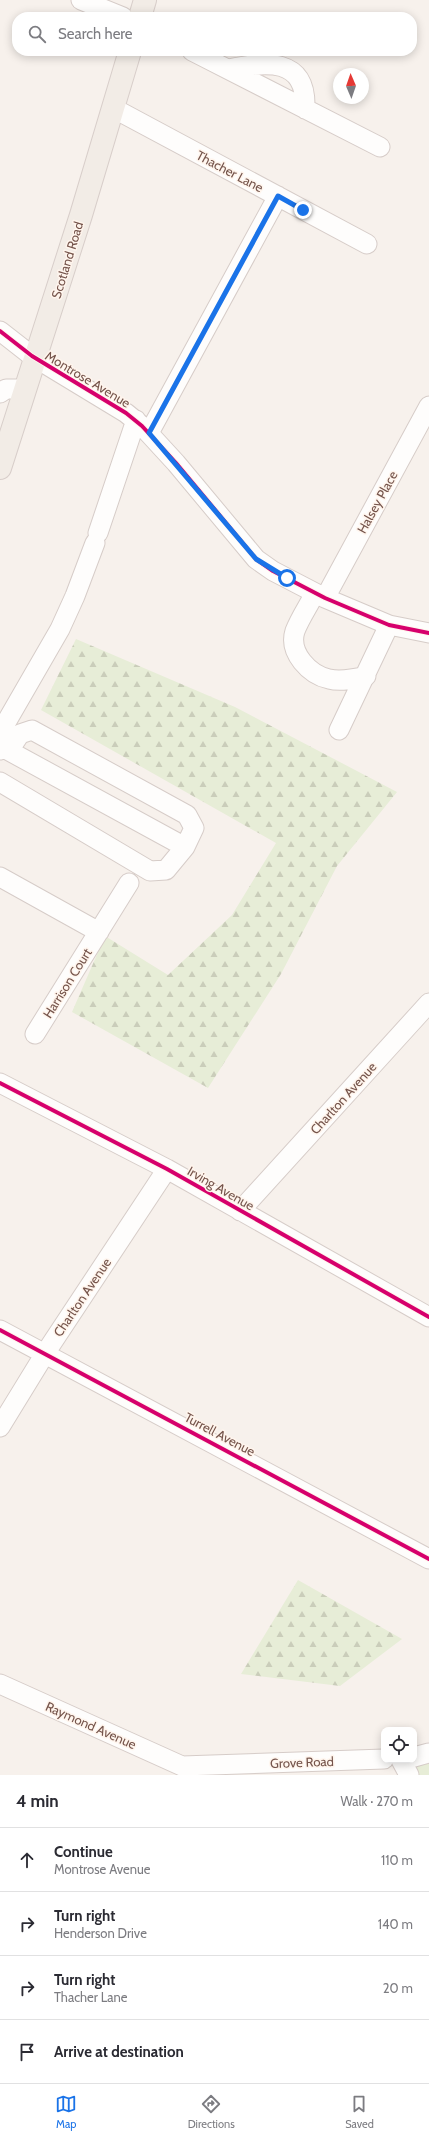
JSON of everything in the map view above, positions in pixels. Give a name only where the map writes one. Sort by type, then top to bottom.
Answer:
[{"type":"main road","points":[[142,12],[146,0]]},
{"type":"main road","name":"Scotland Road","points":[[0,468],[36,359],[129,56]]},
{"type":"street","points":[[81,0],[111,12]]},
{"type":"street","points":[[202,56],[380,147]]},
{"type":"street","points":[[228,69],[272,63],[288,68],[300,79],[305,94],[305,108]]},
{"type":"street","name":"Thacher Lane","points":[[113,108],[367,244]]},
{"type":"street","points":[[3,745],[75,596],[96,538],[142,426],[278,196]]},
{"type":"street","name":"Montrose Avenue","points":[[0,331],[36,359],[142,426],[256,559],[273,571],[320,595],[389,625],[429,633]]},
{"type":"street","points":[[0,392],[6,389],[26,389]]},
{"type":"street","name":"Halsey Place","points":[[320,595],[429,406]]},
{"type":"street","points":[[320,595],[295,632],[296,653],[308,667],[317,674],[329,679],[344,680],[366,676]]},
{"type":"street","points":[[339,730],[389,625]]},
{"type":"street","points":[[0,782],[150,871],[166,870],[185,847],[194,828],[187,815],[32,730],[20,734],[3,745]]},
{"type":"street","points":[[3,745],[185,847]]},
{"type":"street","points":[[0,877],[99,932]]},
{"type":"street","name":"Harrison Court","points":[[35,1034],[129,883]]},
{"type":"street","name":"Charlton Avenue","points":[[240,1211],[429,1003]]},
{"type":"street","name":"Irving Avenue","points":[[0,1083],[168,1169],[429,1318]]},
{"type":"street","name":"Charlton Avenue","points":[[0,1427],[46,1352],[168,1169]]},
{"type":"street","name":"Turrell Avenue","points":[[0,1330],[46,1352],[429,1559]]},
{"type":"street","name":"Raymond Avenue","points":[[0,1684],[179,1771]]},
{"type":"street","points":[[417,1756],[429,1753]]},
{"type":"street","name":"Grove Road","points":[[179,1771],[381,1759]]},
{"type":"street","points":[[380,1775],[386,1763]]},
{"type":"street","points":[[403,1763],[409,1775]]},
{"type":"green space","points":[[76,639],[235,707],[397,792],[337,866],[281,974],[208,1088],[72,1012],[105,936],[168,975],[232,915],[276,843],[41,710]]},
{"type":"green space","points":[[298,1580],[402,1639],[340,1686],[241,1674]]},
{"type":"green space","points":[[429,1759],[429,1775],[415,1775],[417,1764]]},
{"type":"cycle path","points":[[0,331],[32,356],[126,413],[142,426],[176,463],[256,559],[273,571],[325,598],[389,625],[429,633]]},
{"type":"cycle path","points":[[0,1083],[167,1169],[429,1317]]},
{"type":"cycle path","points":[[0,1330],[429,1559]]},
{"type":"route","points":[[287,578],[273,571],[256,559],[149,433],[278,196],[303,210]]}]
